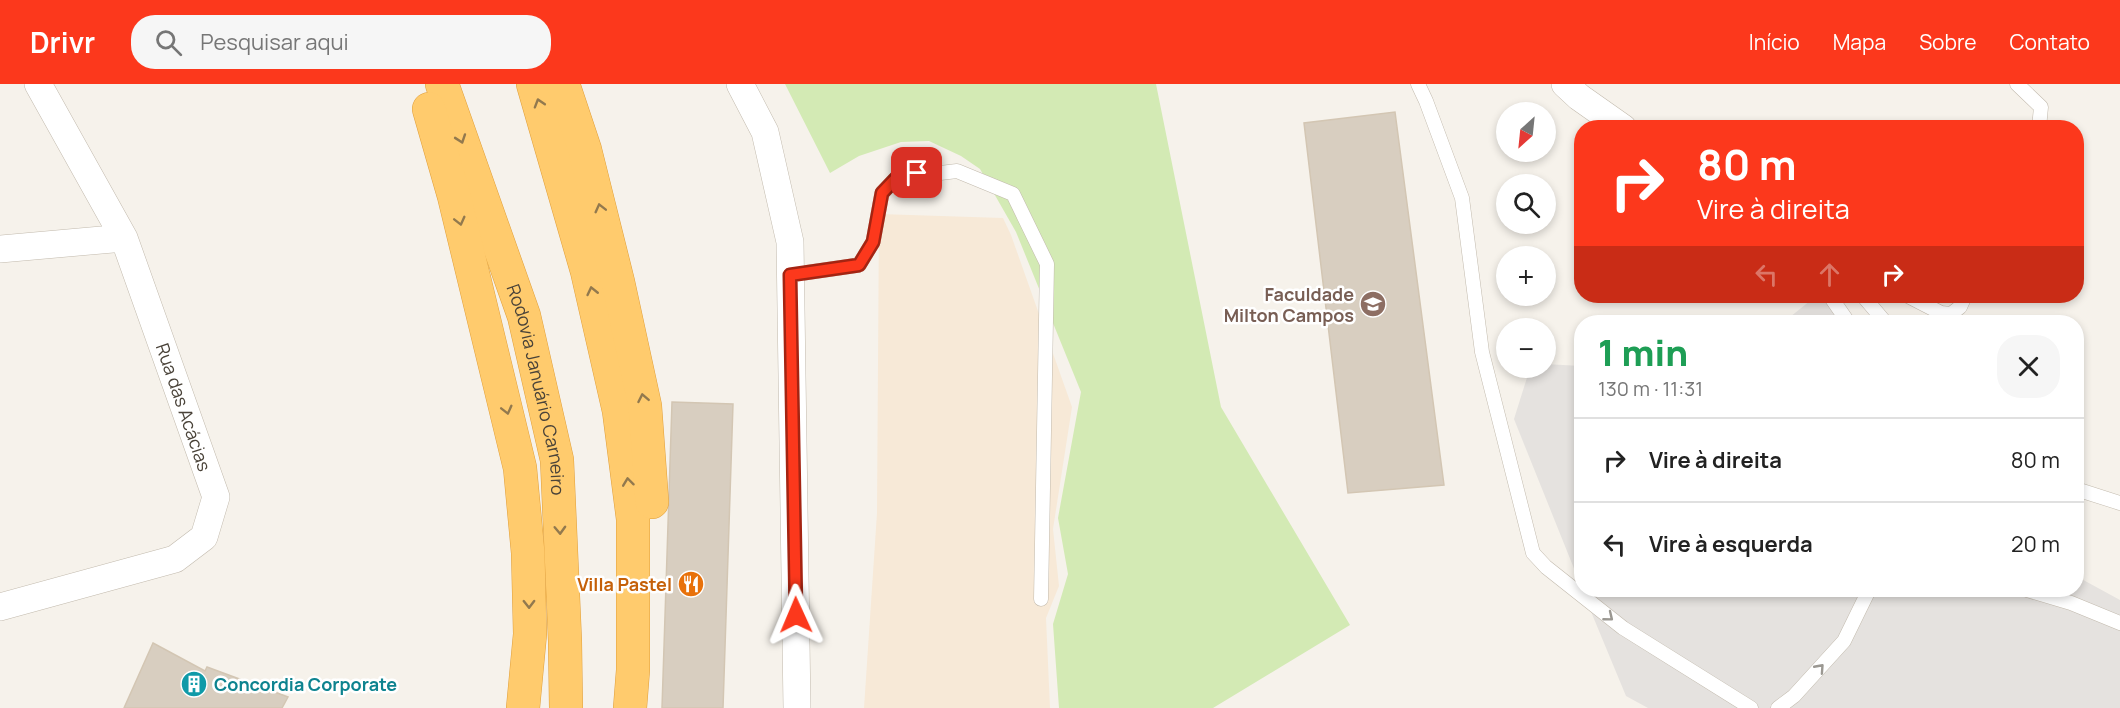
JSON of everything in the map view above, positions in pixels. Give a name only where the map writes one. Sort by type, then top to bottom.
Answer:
[{"type":"highway","points":[[422,84],[454,196],[520,468],[528,553],[530,634],[523,708]]},
{"type":"highway","name":"Rodovia Januário Carneiro","points":[[442,84],[524,316],[557,460],[566,708]]},
{"type":"highway","points":[[532,84],[587,271],[619,411],[633,519],[633,670],[630,708]]},
{"type":"highway","points":[[563,84],[585,150],[618,282],[645,406],[653,524],[649,708]]},
{"type":"street","name":"Rua das Acácias","points":[[0,607],[175,559],[204,537],[216,498],[124,238],[38,84]]},
{"type":"street","points":[[740,84],[765,132],[790,242],[797,708]]},
{"type":"street","points":[[1565,84],[1612,120]]},
{"type":"street","points":[[0,249],[124,238]]},
{"type":"lane","points":[[1418,84],[1462,198],[1482,352],[1533,553],[1546,567],[1574,589]]},
{"type":"lane","points":[[2017,84],[2041,107],[2040,120]]},
{"type":"lane","points":[[790,275],[859,265],[873,242],[882,193],[902,172],[932,174],[957,171],[1013,194],[1047,264],[1041,599]]},
{"type":"lane","points":[[1869,303],[1880,315]]},
{"type":"lane","points":[[1922,303],[1941,313],[1951,314],[1961,303]]},
{"type":"lane","points":[[2084,492],[2120,503]]},
{"type":"lane","points":[[1584,597],[1623,628],[1750,708]]},
{"type":"lane","points":[[1778,708],[1794,696],[1844,641],[1866,597]]},
{"type":"lane","points":[[2051,597],[2120,623]]},
{"type":"shaded area","points":[[879,214],[1003,218],[1072,407],[1053,529],[1059,586],[1046,618],[1050,708],[864,708],[877,513]]},
{"type":"shaded area","points":[[1807,303],[1840,303],[1851,315],[1792,315]]},
{"type":"shaded area","points":[[1556,365],[1574,366],[1574,569],[1514,419],[1527,378],[1556,378]]},
{"type":"shaded area","points":[[2084,580],[2120,600],[2120,708],[1648,708],[1626,696],[1585,597],[2084,597]]},
{"type":"green space","points":[[785,84],[1156,84],[1221,407],[1350,625],[1213,708],[1059,708],[1053,624],[1068,574],[1058,518],[1081,392],[1016,232],[980,169],[961,156],[929,141],[901,142],[859,156],[830,173]]},
{"type":"building","name":"Faculdade Milton Campos","points":[[1395,112],[1444,485],[1348,493],[1304,123]]},
{"type":"building","points":[[672,402],[733,404],[723,708],[662,708]]},
{"type":"building","name":"Concordia Corporate","points":[[153,643],[205,671],[207,667],[288,697],[282,708],[124,708]]},
{"type":"place","name":"Faculdade Milton Campos","points":[[1373,304]]},
{"type":"place","name":"Villa Pastel","points":[[691,584]]},
{"type":"place","name":"Concordia Corporate","points":[[194,684]]},
{"type":"route","points":[[796,615],[790,275],[859,265],[873,242],[882,193],[902,172],[917,173]]}]
